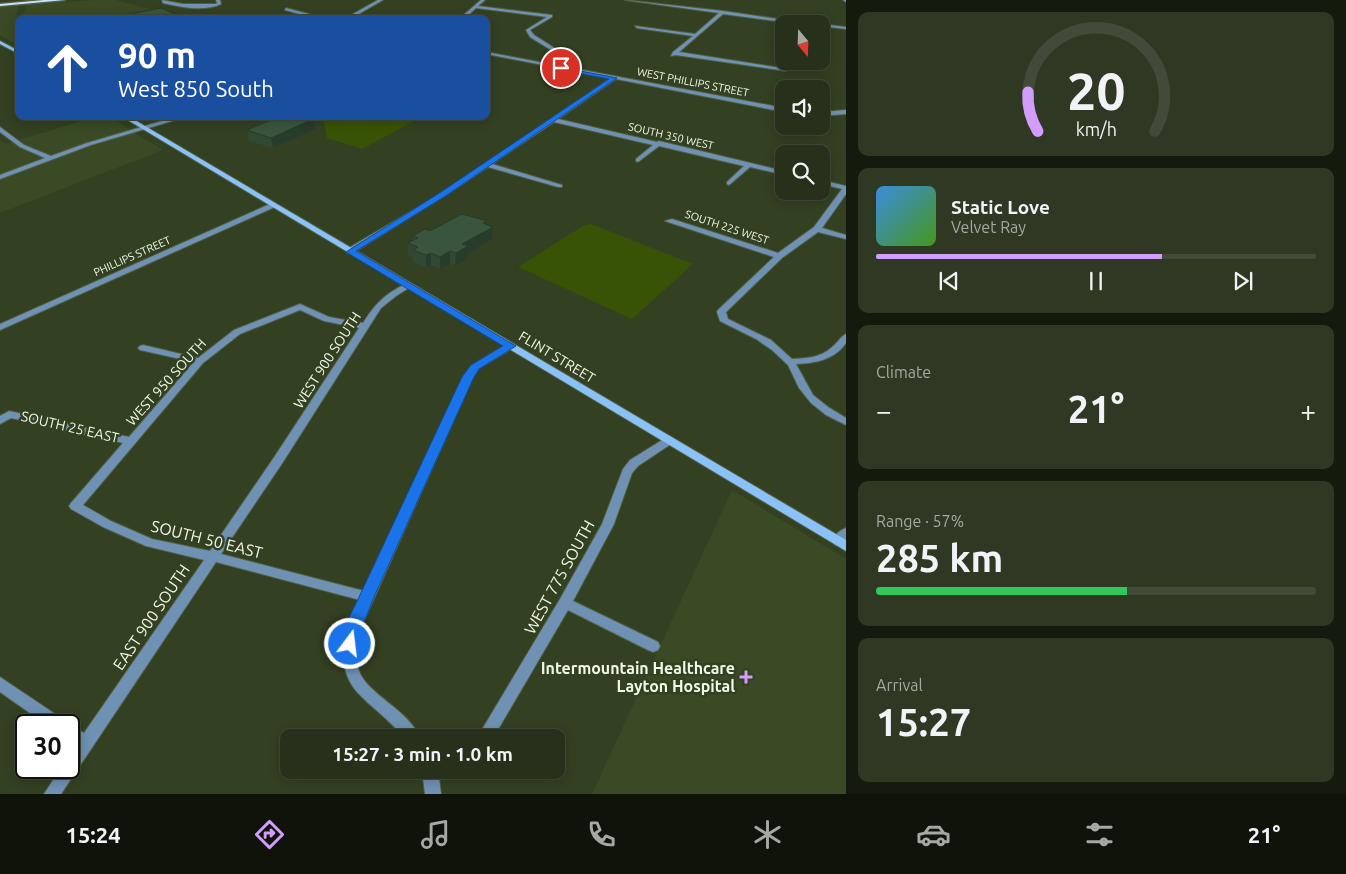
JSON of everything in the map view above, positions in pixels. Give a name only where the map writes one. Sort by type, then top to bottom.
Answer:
[{"type":"main road","points":[[0,5],[63,0]]},
{"type":"street","points":[[164,0],[164,2],[185,7],[216,5],[219,4],[218,0]]},
{"type":"street","points":[[353,15],[381,0]]},
{"type":"street","points":[[465,15],[483,0]]},
{"type":"street","points":[[627,0],[775,19]]},
{"type":"street","points":[[474,7],[551,16],[528,30],[532,36],[562,55],[559,61],[550,66]]},
{"type":"street","points":[[286,9],[308,15]]},
{"type":"street","points":[[723,12],[674,54],[775,67]]},
{"type":"street","points":[[830,26],[846,28]]},
{"type":"street","points":[[636,27],[696,35]]},
{"type":"street","points":[[0,42],[15,51]]},
{"type":"street","name":"WEST PHILLIPS STREET","points":[[490,54],[775,108]]},
{"type":"street","points":[[350,252],[488,165],[614,78]]},
{"type":"street","points":[[830,113],[846,112]]},
{"type":"street","name":"FLINT STREET","points":[[131,120],[667,441],[843,540]]},
{"type":"street","points":[[0,177],[103,139],[172,120]]},
{"type":"street","name":"SOUTH 350 WEST","points":[[553,120],[775,171]]},
{"type":"street","points":[[0,129],[22,146],[50,158]]},
{"type":"street","points":[[638,160],[659,144]]},
{"type":"street","points":[[488,165],[560,186]]},
{"type":"street","points":[[729,183],[748,165]]},
{"type":"street","points":[[830,185],[846,189],[817,229],[779,256],[721,312],[724,321],[746,330],[771,344],[790,362],[806,392],[818,404],[846,422]]},
{"type":"street","name":"PHILLIPS STREET","points":[[0,327],[273,206]]},
{"type":"street","name":"SOUTH 225 WEST","points":[[669,221],[779,256]]},
{"type":"street","points":[[817,229],[846,237]]},
{"type":"street","name":"WEST 900 SOUTH","points":[[278,459],[378,306],[393,294],[408,286]]},
{"type":"street","name":"WEST 950 SOUTH","points":[[115,460],[200,361],[237,332],[300,306],[327,319],[365,326]]},
{"type":"street","points":[[790,362],[825,356],[836,351],[846,337]]},
{"type":"street","points":[[406,729],[393,714],[365,693],[352,676],[348,657],[352,632],[468,377],[475,367],[510,346]]},
{"type":"street","points":[[143,348],[200,361]]},
{"type":"street","name":"SOUTH 25 EAST","points":[[0,421],[9,414],[131,441]]},
{"type":"street","name":"WEST 775 SOUTH","points":[[489,729],[565,603],[608,524],[627,472],[634,463],[667,441]]},
{"type":"street","name":"EAST 900 SOUTH","points":[[52,794],[278,459]]},
{"type":"street","name":"SOUTH 50 EAST","points":[[115,460],[75,506],[107,524],[150,543],[213,557],[367,597]]},
{"type":"street","points":[[565,603],[653,646]]},
{"type":"street","points":[[0,684],[43,714]]},
{"type":"street","points":[[80,740],[85,743]]},
{"type":"street","points":[[432,779],[434,794]]},
{"type":"shaded area","points":[[115,0],[175,15],[20,15],[23,14],[27,5]]},
{"type":"shaded area","points":[[18,6],[15,15],[15,44],[0,35],[0,7]]},
{"type":"shaded area","points":[[85,120],[114,120],[163,150],[0,213],[0,140],[6,144]]},
{"type":"shaded area","name":"Intermountain Healthcare Layton Hospital","points":[[732,490],[846,559],[846,794],[592,794]]},
{"type":"green space","points":[[324,120],[416,120],[362,149],[327,138]]},
{"type":"green space","points":[[591,224],[693,264],[632,319],[518,267],[583,226]]},
{"type":"building","points":[[161,8],[177,15],[125,15]]},
{"type":"building","points":[[271,120],[311,120],[271,138],[247,130]]},
{"type":"building","points":[[462,214],[487,221],[483,223],[493,227],[462,244],[468,246],[456,253],[450,251],[440,257],[431,253],[426,255],[413,250],[418,247],[408,243],[418,238],[413,236],[425,229],[430,231]]},
{"type":"place","name":"Intermountain Healthcare Layton Hospital","points":[[746,677]]},
{"type":"route","points":[[350,644],[352,632],[367,597],[468,377],[475,367],[510,346],[350,252],[444,194],[614,78],[561,68]]}]
